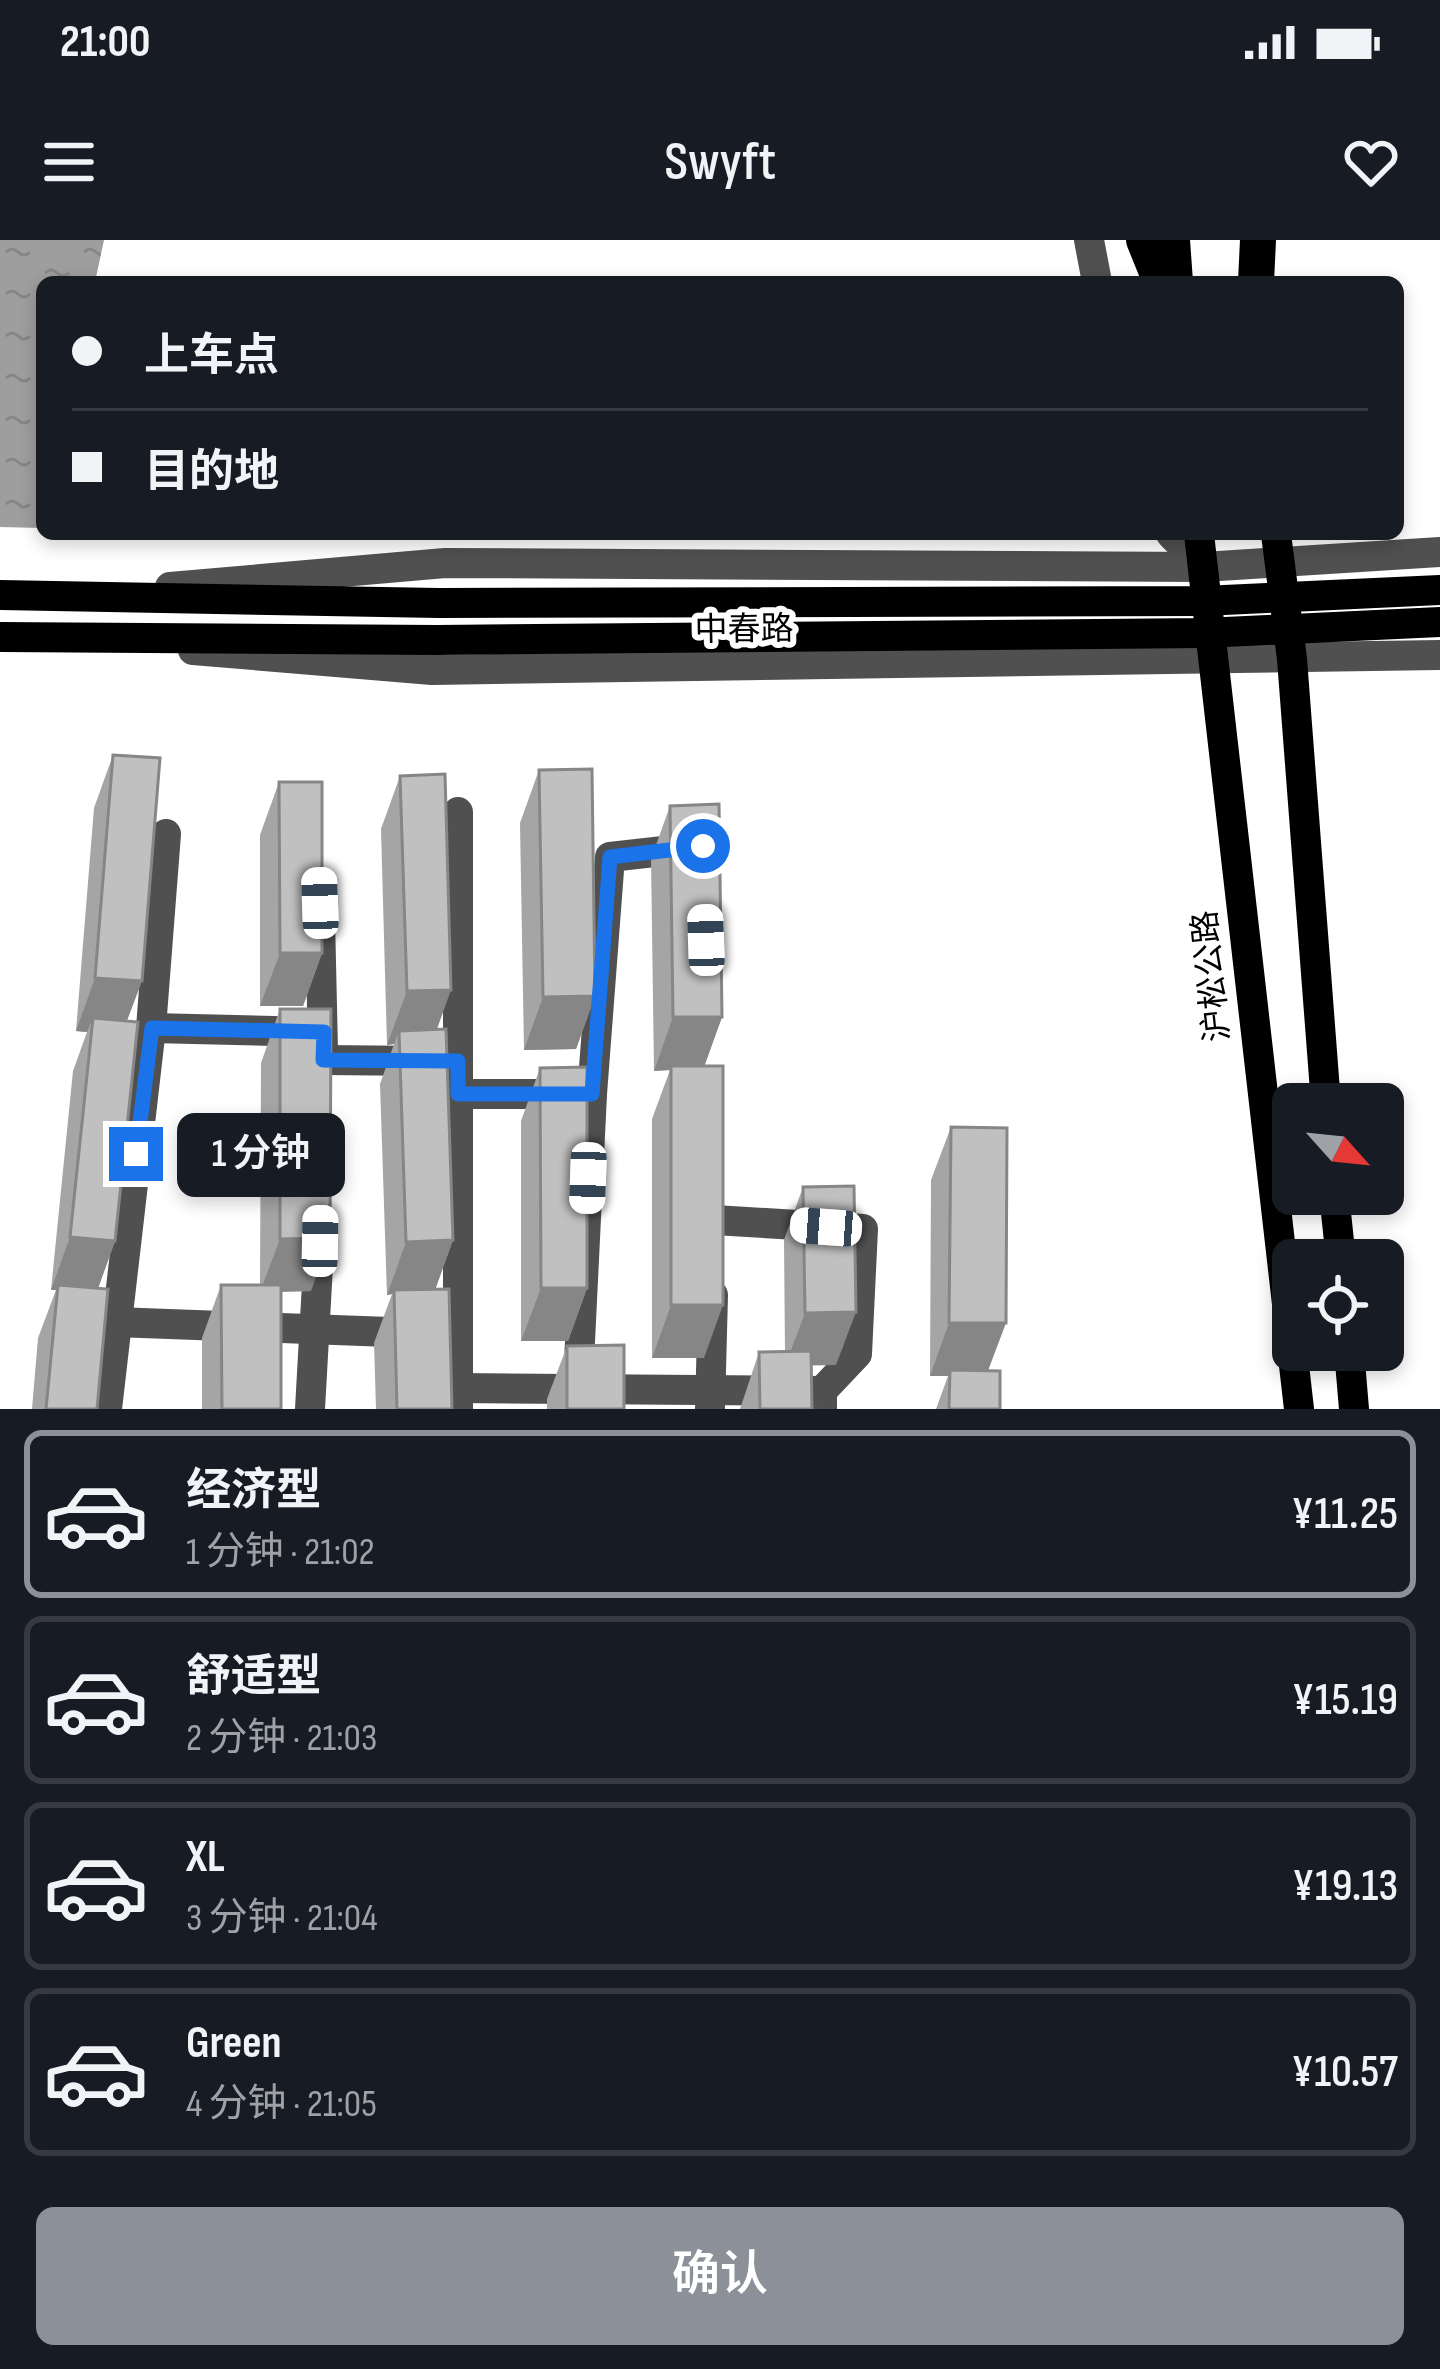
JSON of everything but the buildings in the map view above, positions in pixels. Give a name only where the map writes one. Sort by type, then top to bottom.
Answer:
[{"type":"highway","points":[[1144,240],[1159,276]]},
{"type":"highway","points":[[1258,240],[1259,276]]},
{"type":"main road","points":[[1174,240],[1177,276]]},
{"type":"main road","points":[[1240,240],[1245,276]]},
{"type":"main road","name":"沪松公路","points":[[1200,540],[1299,1409]]},
{"type":"main road","points":[[1277,548],[1292,659],[1324,1083]]},
{"type":"main road","name":"中春路","points":[[0,595],[439,603],[1203,601],[1440,590]]},
{"type":"main road","name":"中春路","points":[[0,637],[437,640],[1204,633],[1440,622]]},
{"type":"main road","points":[[1351,1371],[1354,1409]]},
{"type":"street","points":[[1089,240],[1096,276]]},
{"type":"street","points":[[1260,276],[1268,240]]},
{"type":"street","points":[[1177,540],[1203,567]]},
{"type":"street","name":"中春路","points":[[60,597],[445,563],[1203,567],[1277,548],[1440,552]]},
{"type":"street","name":"中春路","points":[[49,639],[432,670],[1440,655]]},
{"type":"street","points":[[458,812],[458,1399],[578,1389],[613,1400],[822,1400],[857,1354],[863,1229],[714,1232],[711,1398]]},
{"type":"street","points":[[107,1409],[152,1028],[166,834]]},
{"type":"street","points":[[578,1389],[592,1094],[610,857],[703,846],[703,869]]},
{"type":"street","points":[[319,888],[323,1058]]},
{"type":"street","points":[[152,1028],[323,1058],[458,1061]]},
{"type":"street","points":[[458,1094],[592,1094]]},
{"type":"street","points":[[310,1409],[319,1332],[321,1196]]},
{"type":"street","points":[[115,1322],[458,1333]]},
{"type":"water","points":[[0,240],[104,240],[96,276],[36,276],[36,528],[0,527]]},
{"type":"route","points":[[136,1154],[152,1028],[324,1032],[323,1060],[458,1061],[458,1094],[592,1094],[610,857],[703,846]]}]
